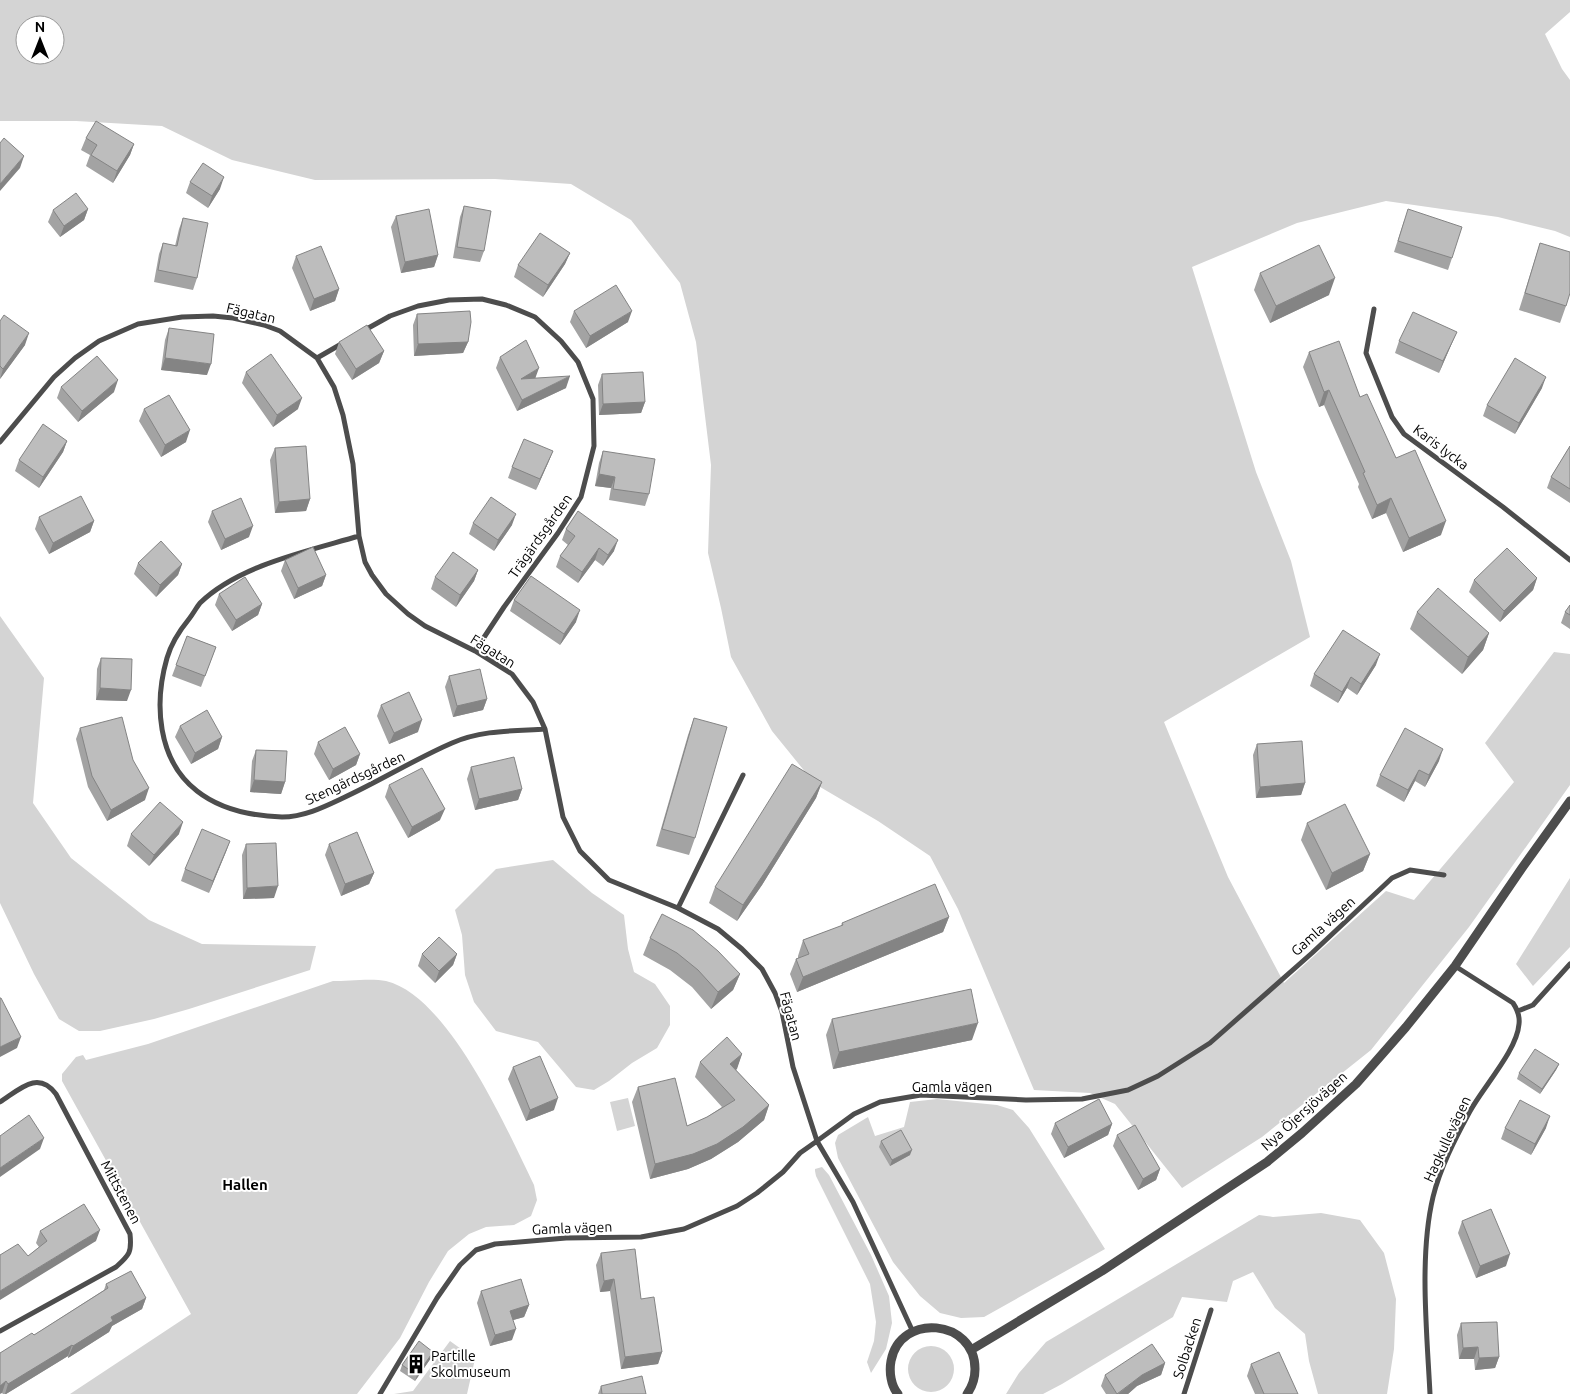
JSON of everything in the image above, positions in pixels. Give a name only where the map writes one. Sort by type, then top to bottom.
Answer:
[{"type":"street","name":"Trägärdsgården","points":[[361,333],[390,316],[418,306],[449,300],[482,299],[506,305],[535,317],[561,341],[578,362],[593,399],[594,446],[581,497],[558,533],[474,651]]},
{"type":"street","name":"Karis lycka","points":[[1374,309],[1366,353],[1392,417],[1404,434],[1503,507],[1570,560]]},
{"type":"street","name":"Fägatan","points":[[0,442],[54,377],[75,358],[99,341],[138,324],[182,317],[213,316],[233,318],[264,325],[280,331],[317,358],[334,387],[343,415],[353,464],[359,536],[365,562],[372,575],[386,594],[408,614],[424,626],[474,651],[512,674],[534,702],[545,730],[563,817],[580,851],[608,880],[678,908],[718,929],[762,969],[775,993],[782,1012],[793,1066],[817,1141],[853,1202],[913,1332]]},
{"type":"street","points":[[317,358],[346,342]]},
{"type":"street","name":"Stengärdsgården","points":[[359,536],[289,556],[228,581],[199,605],[180,630],[167,657],[161,686],[159,714],[166,747],[177,769],[196,790],[217,804],[247,813],[282,817],[298,816],[370,786],[453,743],[482,734],[545,730]]},
{"type":"street","points":[[678,908],[743,775]]},
{"type":"street","name":"Nya Öjersjövägen","points":[[971,1350],[1086,1281],[1267,1162],[1356,1084],[1406,1027],[1455,966],[1570,801]]},
{"type":"street","name":"Gamla vägen","points":[[380,1394],[437,1298],[460,1265],[476,1250],[495,1244],[566,1238],[641,1238],[684,1229],[744,1202],[783,1172],[800,1153],[854,1114],[880,1102],[921,1095],[1026,1100],[1082,1099],[1128,1090],[1158,1076],[1210,1043],[1312,953],[1392,878],[1410,870],[1444,875]]},
{"type":"street","points":[[1455,966],[1513,1002],[1518,1011],[1533,1005],[1570,964]]},
{"type":"street","name":"Hagkullevägen","points":[[1430,1394],[1426,1316],[1426,1262],[1434,1195],[1445,1164],[1469,1112],[1513,1044],[1519,1024],[1518,1011]]},
{"type":"street","name":"Mittstenen","points":[[0,1102],[35,1082],[43,1082],[50,1087],[56,1094],[130,1234],[132,1247],[126,1258],[116,1268],[0,1331]]},
{"type":"street","name":"Solbacken","points":[[1184,1394],[1211,1310]]},
{"type":"street","points":[[894,1393],[891,1375],[892,1356],[903,1339],[913,1332],[932,1327],[946,1329],[958,1335],[971,1350],[975,1374],[967,1394]]},
{"type":"shaded area","points":[[0,0],[1570,0],[1570,12],[1545,34],[1562,69],[1570,80],[1570,237],[1555,231],[1498,217],[1386,201],[1297,223],[1192,267],[1256,472],[1291,561],[1310,637],[1164,722],[1228,877],[1284,983],[1386,891],[1414,900],[1514,782],[1485,743],[1554,652],[1570,654],[1570,785],[1469,927],[1371,1050],[1262,1137],[1182,1188],[1115,1104],[1090,1093],[1034,1090],[958,909],[930,856],[878,821],[815,784],[772,731],[731,657],[708,553],[711,465],[696,342],[680,283],[631,220],[571,184],[495,179],[315,180],[232,160],[162,126],[76,121],[0,121]]},
{"type":"shaded area","points":[[0,616],[44,678],[33,803],[71,858],[149,920],[202,944],[316,946],[310,970],[189,1009],[100,1031],[79,1031],[59,1019],[34,974],[0,903]]},
{"type":"shaded area","points":[[553,860],[592,893],[624,915],[628,949],[634,972],[655,984],[670,1006],[670,1025],[657,1048],[594,1090],[576,1087],[538,1042],[496,1031],[474,1002],[465,975],[462,935],[455,910],[496,869]]},
{"type":"shaded area","points":[[1570,878],[1570,947],[1533,986],[1516,964]]},
{"type":"shaded area","points":[[333,981],[386,981],[409,992],[432,1011],[453,1038],[492,1100],[534,1185],[537,1200],[531,1216],[514,1225],[486,1227],[469,1234],[448,1251],[429,1282],[400,1338],[357,1394],[70,1394],[191,1314],[62,1081],[62,1074],[76,1057],[83,1055],[86,1060],[148,1044]]},
{"type":"shaded area","points":[[628,1098],[635,1126],[617,1131],[610,1102]]},
{"type":"shaded area","points":[[937,1099],[997,1105],[1013,1110],[1029,1128],[1105,1249],[984,1317],[961,1318],[940,1313],[920,1296],[893,1262],[838,1158],[835,1143],[838,1135],[868,1117],[875,1136],[904,1127],[910,1102]]},
{"type":"shaded area","points":[[822,1167],[829,1175],[871,1255],[889,1296],[892,1323],[886,1349],[871,1373],[867,1362],[874,1341],[876,1322],[870,1284],[816,1176],[815,1169]]},
{"type":"shaded area","points":[[1321,1213],[1360,1220],[1384,1253],[1396,1299],[1394,1349],[1387,1394],[1318,1394],[1309,1361],[1305,1334],[1275,1308],[1253,1272],[1233,1281],[1227,1302],[1182,1297],[1173,1317],[1043,1394],[1006,1394],[1019,1373],[1046,1342],[1259,1215],[1273,1217]]},
{"type":"shaded area","points":[[450,1341],[475,1359],[467,1394],[394,1394],[413,1391]]},
{"type":"shaded area","points":[[931,1346],[944,1350],[950,1356],[954,1369],[950,1382],[944,1388],[931,1392],[918,1388],[912,1382],[908,1369],[912,1356],[918,1350]]},
{"type":"building","points":[[96,121],[134,144],[117,171],[91,155],[97,145],[86,138]]},
{"type":"building","points":[[4,138],[24,156],[0,184],[0,143]]},
{"type":"building","points":[[203,163],[224,177],[212,196],[190,182]]},
{"type":"building","points":[[76,193],[88,209],[64,226],[53,210]]},
{"type":"building","points":[[464,206],[491,211],[484,251],[457,247]]},
{"type":"building","points":[[429,209],[438,255],[405,262],[396,216]]},
{"type":"building","points":[[1408,209],[1462,227],[1452,258],[1398,241]]},
{"type":"building","points":[[183,218],[208,223],[197,278],[158,270],[163,243],[177,246]]},
{"type":"building","points":[[540,233],[570,253],[548,285],[518,265]]},
{"type":"building","points":[[1540,243],[1570,252],[1570,293],[1566,306],[1525,293]]},
{"type":"building","points":[[1319,245],[1335,278],[1276,306],[1260,273]]},
{"type":"building","points":[[321,246],[339,289],[314,299],[296,256]]},
{"type":"building","points":[[616,285],[632,311],[590,336],[574,311]]},
{"type":"building","points":[[470,311],[471,322],[468,342],[418,344],[417,314]]},
{"type":"building","points":[[1413,312],[1457,332],[1443,361],[1399,341]]},
{"type":"building","points":[[4,315],[29,333],[3,369],[0,366],[0,321]]},
{"type":"building","points":[[367,325],[384,351],[356,369],[339,342]]},
{"type":"building","points":[[169,328],[214,334],[211,364],[165,358]]},
{"type":"building","points":[[526,340],[539,368],[521,379],[570,376],[522,400],[500,357]]},
{"type":"building","points":[[1339,341],[1360,397],[1367,394],[1396,458],[1415,450],[1446,521],[1409,538],[1391,498],[1377,505],[1363,473],[1365,472],[1329,390],[1324,392],[1309,352]]},
{"type":"building","points":[[271,354],[302,398],[277,415],[246,372]]},
{"type":"building","points":[[97,356],[118,380],[82,411],[61,387]]},
{"type":"building","points":[[1515,358],[1546,377],[1519,423],[1487,405]]},
{"type":"building","points":[[643,372],[645,402],[603,404],[602,374]]},
{"type":"building","points":[[169,395],[190,430],[165,445],[144,409]]},
{"type":"building","points":[[43,424],[67,441],[43,477],[19,460]]},
{"type":"building","points":[[524,439],[553,451],[540,479],[512,467]]},
{"type":"building","points":[[306,446],[310,499],[279,502],[275,448]]},
{"type":"building","points":[[1570,446],[1570,489],[1551,477]]},
{"type":"building","points":[[603,451],[655,459],[649,494],[613,489],[615,477],[599,474]]},
{"type":"building","points":[[81,496],[94,521],[53,543],[39,517]]},
{"type":"building","points":[[491,497],[516,514],[498,540],[473,523]]},
{"type":"building","points":[[241,498],[253,526],[225,539],[212,511]]},
{"type":"building","points":[[578,511],[618,540],[608,555],[599,548],[582,572],[560,556],[575,536],[566,529]]},
{"type":"building","points":[[161,541],[182,564],[160,585],[138,563]]},
{"type":"building","points":[[313,547],[326,575],[298,588],[285,560]]},
{"type":"building","points":[[1507,548],[1537,578],[1504,611],[1474,580]]},
{"type":"building","points":[[453,552],[478,570],[460,595],[435,577]]},
{"type":"building","points":[[531,576],[580,610],[564,634],[514,600]]},
{"type":"building","points":[[245,577],[262,604],[236,620],[219,594]]},
{"type":"building","points":[[1438,588],[1489,633],[1468,657],[1417,612]]},
{"type":"building","points":[[1570,605],[1570,615],[1565,612]]},
{"type":"building","points":[[1343,630],[1380,654],[1361,684],[1351,677],[1342,692],[1314,674]]},
{"type":"building","points":[[187,636],[216,647],[205,676],[176,665]]},
{"type":"building","points":[[101,658],[132,659],[131,690],[100,688]]},
{"type":"building","points":[[480,669],[487,699],[457,706],[449,676]]},
{"type":"building","points":[[409,692],[422,720],[394,733],[381,705]]},
{"type":"building","points":[[207,710],[222,737],[195,753],[180,726]]},
{"type":"building","points":[[122,717],[133,760],[149,788],[111,810],[92,776],[80,728]]},
{"type":"building","points":[[694,718],[727,727],[695,838],[662,829]]},
{"type":"building","points":[[345,727],[360,754],[333,769],[318,742]]},
{"type":"building","points":[[1405,728],[1443,749],[1429,775],[1419,770],[1408,790],[1380,775]]},
{"type":"building","points":[[1302,741],[1305,783],[1260,787],[1257,744]]},
{"type":"building","points":[[256,750],[287,751],[285,782],[254,780]]},
{"type":"building","points":[[514,757],[522,789],[479,799],[471,767]]},
{"type":"building","points":[[792,764],[822,782],[743,905],[715,887]]},
{"type":"building","points":[[422,768],[445,809],[412,827],[389,785]]},
{"type":"building","points":[[160,802],[183,822],[154,855],[131,834]]},
{"type":"building","points":[[1345,804],[1370,854],[1332,873],[1307,823]]},
{"type":"building","points":[[202,829],[230,841],[213,881],[185,869]]},
{"type":"building","points":[[357,832],[374,873],[345,884],[329,844]]},
{"type":"building","points":[[276,843],[278,886],[247,888],[246,844]]},
{"type":"building","points":[[935,884],[949,917],[803,977],[796,959],[809,954],[803,940],[843,925],[842,923]]},
{"type":"building","points":[[662,914],[693,930],[718,951],[740,974],[718,992],[698,970],[677,953],[650,938]]},
{"type":"building","points":[[439,937],[457,954],[439,971],[422,954]]},
{"type":"building","points":[[971,989],[978,1023],[839,1052],[832,1019]]},
{"type":"building","points":[[0,998],[21,1037],[0,1047]]},
{"type":"building","points":[[727,1037],[742,1054],[730,1064],[769,1105],[743,1127],[717,1144],[693,1154],[655,1164],[638,1087],[675,1078],[687,1126],[707,1117],[735,1100],[700,1062]]},
{"type":"building","points":[[1535,1049],[1559,1064],[1542,1089],[1519,1073]]},
{"type":"building","points":[[540,1056],[558,1098],[530,1110],[513,1067]]},
{"type":"building","points":[[1099,1099],[1112,1124],[1068,1147],[1055,1123]]},
{"type":"building","points":[[1520,1100],[1550,1116],[1535,1144],[1505,1128]]},
{"type":"building","points":[[29,1115],[44,1138],[0,1168],[0,1136]]},
{"type":"building","points":[[1135,1125],[1160,1169],[1143,1179],[1117,1135]]},
{"type":"building","points":[[901,1130],[912,1150],[892,1160],[881,1141]]},
{"type":"building","points":[[84,1204],[100,1230],[0,1291],[0,1255],[18,1244],[28,1256],[47,1241],[40,1231]]},
{"type":"building","points":[[1491,1209],[1510,1254],[1480,1266],[1462,1221]]},
{"type":"building","points":[[635,1249],[641,1299],[654,1297],[662,1352],[625,1357],[614,1279],[604,1281],[601,1253]]},
{"type":"building","points":[[131,1271],[146,1298],[111,1317],[113,1321],[73,1346],[8,1384],[6,1381],[0,1386],[0,1353],[32,1333],[34,1335],[108,1288],[106,1284]]},
{"type":"building","points":[[521,1279],[529,1305],[510,1311],[516,1329],[495,1335],[481,1291]]},
{"type":"building","points":[[1497,1322],[1499,1357],[1479,1358],[1478,1347],[1463,1348],[1461,1323]]},
{"type":"building","name":"Partille Skolmuseum","points":[[419,1341],[433,1352],[417,1375],[402,1365]]},
{"type":"building","points":[[1152,1344],[1165,1363],[1142,1375],[1117,1394],[1105,1375]]},
{"type":"building","points":[[1279,1352],[1298,1394],[1264,1394],[1251,1364]]},
{"type":"building","points":[[642,1376],[646,1394],[602,1394],[601,1386]]},
{"type":"place","name":"Partille Skolmuseum","points":[[416,1364]]},
{"type":"district","name":"Hallen","points":[[245,1184]]}]
